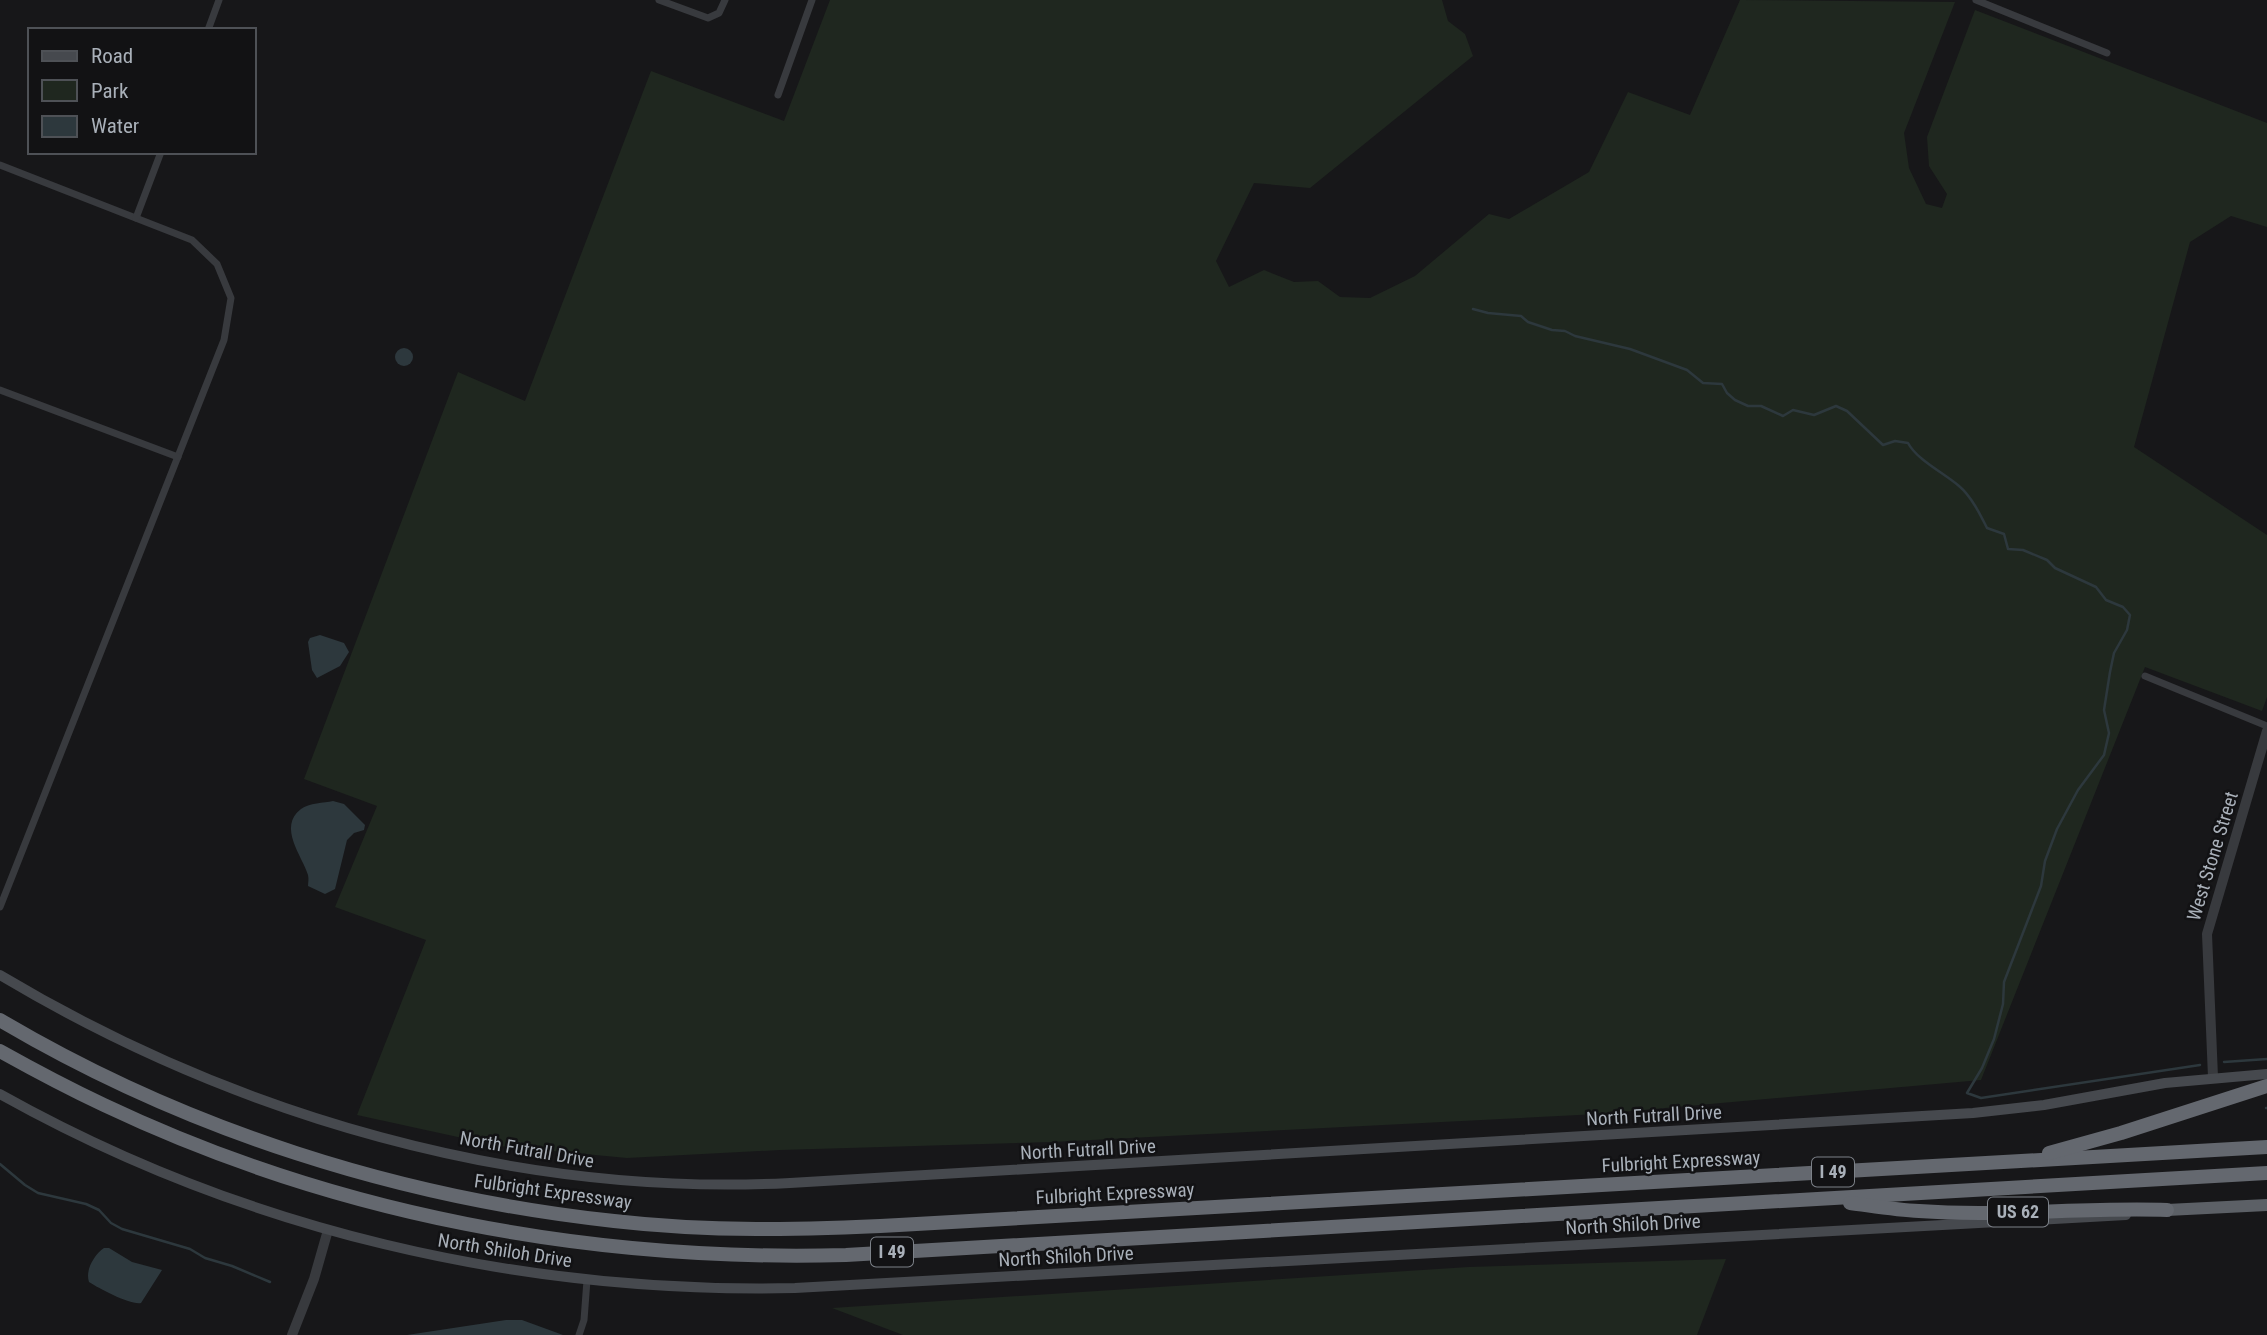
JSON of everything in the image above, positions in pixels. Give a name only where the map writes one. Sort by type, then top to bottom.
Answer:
[{"type":"highway","name":"Fulbright Expressway","points":[[0,1020],[163,1103],[262,1142],[309,1157],[458,1196],[555,1214],[648,1224],[749,1229],[846,1228],[2267,1147]]},
{"type":"highway","name":"I 49","points":[[0,1051],[155,1128],[244,1163],[332,1192],[505,1233],[657,1252],[751,1256],[846,1255],[2267,1173]]},
{"type":"highway","points":[[2021,1161],[2121,1133],[2267,1086]]},
{"type":"highway","name":"US 62","points":[[1817,1198],[1919,1211],[2013,1213],[2267,1205]]},
{"type":"main road","name":"North Futrall Drive","points":[[0,975],[90,1026],[157,1057],[228,1087],[312,1116],[390,1139],[486,1161],[578,1177],[665,1184],[768,1184],[1973,1113],[2012,1110],[2165,1083],[2267,1074]]},
{"type":"main road","name":"North Shiloh Drive","points":[[0,1094],[74,1132],[154,1168],[236,1200],[328,1230],[419,1253],[495,1268],[681,1288],[808,1288],[2102,1218],[2167,1210]]},
{"type":"street","points":[[209,28],[219,0]]},
{"type":"street","points":[[659,0],[708,18],[719,13],[725,0]]},
{"type":"street","points":[[778,95],[812,0]]},
{"type":"street","points":[[1976,0],[2107,53]]},
{"type":"street","points":[[136,218],[160,154]]},
{"type":"street","points":[[0,165],[192,240],[217,264],[231,298],[224,340],[0,907]]},
{"type":"street","points":[[0,390],[178,457]]},
{"type":"street","points":[[2145,676],[2267,729]]},
{"type":"street","name":"West Stone Street","points":[[2213,1077],[2207,934],[2267,729]]},
{"type":"street","points":[[292,1335],[314,1279],[328,1230]]},
{"type":"street","points":[[579,1335],[584,1320],[587,1280]]},
{"type":"green space","points":[[830,0],[1442,0],[1448,21],[1465,34],[1473,56],[1310,188],[1254,183],[1216,261],[1229,287],[1264,270],[1294,282],[1318,281],[1340,297],[1370,298],[1415,276],[1489,214],[1509,219],[1589,172],[1628,92],[1690,115],[1740,0],[1955,2],[1904,133],[1909,168],[1926,204],[1942,208],[1947,194],[1929,166],[1927,137],[1975,10],[2267,123],[2267,227],[2231,216],[2190,242],[2134,447],[2267,535],[2267,697],[2262,711],[2145,667],[1981,1080],[1598,1114],[1052,1142],[780,1150],[627,1158],[499,1146],[357,1115],[426,940],[335,907],[377,806],[304,779],[458,372],[525,401],[651,71],[784,121]]},
{"type":"green space","points":[[1726,1259],[1697,1335],[903,1335],[832,1308],[1469,1267]]},
{"type":"water","points":[[404,348],[410,351],[413,357],[410,363],[404,366],[398,363],[395,357],[398,351]]},
{"type":"water","points":[[320,635],[344,643],[349,652],[340,666],[317,678],[312,670],[308,642],[310,638]]},
{"type":"water","points":[[333,801],[344,804],[365,825],[364,830],[354,833],[347,840],[335,889],[325,894],[308,886],[308,875],[291,833],[291,824],[294,816],[304,807]]},
{"type":"water","points":[[104,1248],[109,1248],[132,1262],[162,1270],[141,1303],[123,1299],[89,1282],[91,1263]]},
{"type":"water","points":[[522,1320],[563,1335],[407,1335]]},
{"type":"waterway","points":[[1473,309],[1521,316],[1528,322],[1552,330],[1565,331],[1575,336],[1630,349],[1687,370],[1703,383],[1722,384],[1735,400],[1748,406],[1761,406],[1783,416],[1793,410],[1814,415],[1836,406],[1847,411],[1883,445],[1895,441],[1908,443],[1924,461],[1959,486],[1971,500],[1987,528],[2004,534],[2008,549],[2023,550],[2047,560],[2055,568],[2096,587],[2106,600],[2123,607],[2130,615],[2127,630],[2114,653],[2110,672],[2104,710],[2109,733],[2104,755],[2078,790],[2057,829],[2045,861],[2041,886],[2004,982],[2003,1004],[1994,1039],[1982,1068],[1967,1093],[1981,1098],[2200,1065]]},
{"type":"waterway","points":[[2224,1062],[2267,1059]]},
{"type":"waterway","points":[[0,1164],[38,1193],[86,1204],[99,1210],[111,1223],[122,1229],[190,1249],[205,1258],[270,1282]]}]
